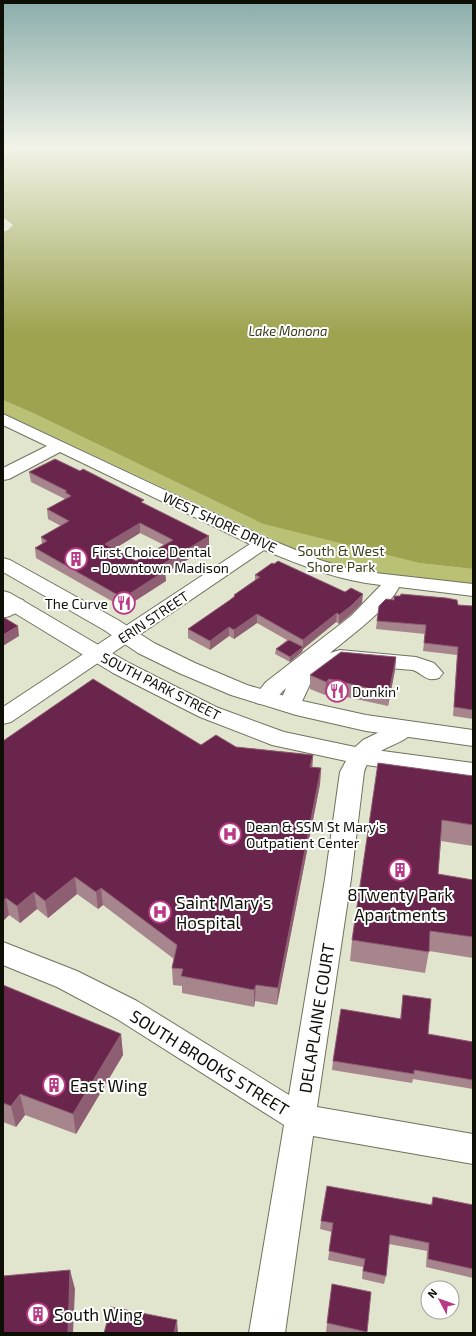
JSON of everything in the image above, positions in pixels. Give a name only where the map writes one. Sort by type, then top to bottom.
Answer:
[{"type":"main road","name":"SOUTH PARK STREET","points":[[3,564],[111,625],[146,648],[187,668],[239,690],[290,705],[366,723],[473,738]]},
{"type":"main road","name":"SOUTH PARK STREET","points":[[7,604],[121,668],[208,712],[280,740],[360,756],[473,772]]},
{"type":"street","name":"WEST SHORE DRIVE","points":[[3,419],[299,559],[325,568],[393,581],[473,590]]},
{"type":"street","points":[[3,475],[59,446]]},
{"type":"street","name":"ERIN STREET","points":[[3,717],[263,543]]},
{"type":"street","points":[[264,698],[274,687],[358,620],[388,591],[393,581]]},
{"type":"street","points":[[290,705],[301,681],[320,664],[330,658],[340,657],[416,664],[427,668],[432,673]]},
{"type":"street","name":"DELAPLAINE COURT","points":[[267,1333],[338,879],[352,772],[360,756],[371,746],[404,729]]},
{"type":"street","name":"SOUTH BROOKS STREET","points":[[3,953],[67,979],[127,1010],[301,1119],[473,1149]]},
{"type":"green space","name":"South & West Shore Park","points":[[3,400],[263,524],[419,563],[473,569],[473,590],[393,581],[293,556],[275,540],[3,413]]},
{"type":"water","name":"Lake Monona","points":[[3,209],[473,209],[473,569],[419,563],[263,524],[3,400],[3,232],[8,230],[13,225],[3,217]]},
{"type":"building","points":[[55,459],[80,471],[83,469],[144,500],[141,502],[209,536],[158,567],[165,571],[123,598],[35,548],[47,541],[41,537],[69,521],[47,509],[71,496],[65,492],[67,491],[29,472]],"holes":[[[140,523],[173,540],[136,561],[105,544]]]},
{"type":"building","points":[[278,561],[345,592],[351,588],[363,594],[351,606],[339,615],[337,613],[303,640],[257,614],[234,630],[229,627],[210,641],[188,629],[260,577],[255,575],[272,563],[274,564]]},
{"type":"building","points":[[401,594],[446,598],[457,600],[458,605],[473,606],[473,710],[454,707],[458,647],[424,643],[426,625],[377,621],[379,606],[386,599],[394,600],[394,596],[400,596]]},
{"type":"building","points":[[3,617],[18,626],[3,635]]},
{"type":"building","points":[[289,640],[303,647],[290,657],[276,649]]},
{"type":"building","points":[[341,652],[396,657],[389,693],[329,679],[326,682],[310,675]]},
{"type":"building","points":[[93,679],[201,745],[216,735],[236,747],[313,755],[310,767],[321,768],[278,988],[256,985],[254,990],[181,976],[183,969],[172,968],[177,945],[101,888],[96,892],[75,877],[45,901],[34,892],[17,906],[6,898],[3,901],[3,741]]},
{"type":"building","name":"8Twenty Park Apartments","points":[[378,763],[473,776],[473,825],[442,820],[438,874],[473,880],[473,937],[430,931],[429,952],[352,940]]},
{"type":"building","name":"East Wing","points":[[3,985],[121,1034],[73,1114],[20,1094],[11,1106],[3,1103]]},
{"type":"building","points":[[403,995],[431,999],[428,1034],[473,1042],[473,1080],[414,1070],[414,1074],[333,1061],[341,1009],[401,1019]]},
{"type":"building","points":[[327,1186],[432,1205],[433,1197],[473,1205],[473,1269],[428,1259],[429,1243],[390,1235],[386,1276],[363,1271],[365,1259],[329,1251],[333,1223],[321,1221]]},
{"type":"building","name":"South Wing","points":[[70,1270],[68,1333],[3,1333],[3,1276]]},
{"type":"building","points":[[332,1284],[371,1292],[367,1332],[327,1323]]},
{"type":"building","points":[[111,1307],[177,1320],[174,1333],[104,1333]]},
{"type":"place","name":"First Choice Dental - Downtown Madison","points":[[76,559]]},
{"type":"place","name":"The Curve","points":[[124,603]]},
{"type":"place","name":"Dunkin'","points":[[337,691]]},
{"type":"place","name":"Dean & SSM St Mary's Outpatient Center","points":[[230,834]]},
{"type":"place","name":"8Twenty Park Apartments","points":[[400,870]]},
{"type":"place","name":"Saint Mary's Hospital","points":[[160,912]]},
{"type":"place","name":"East Wing","points":[[54,1085]]},
{"type":"place","name":"South Wing","points":[[38,1314]]}]
